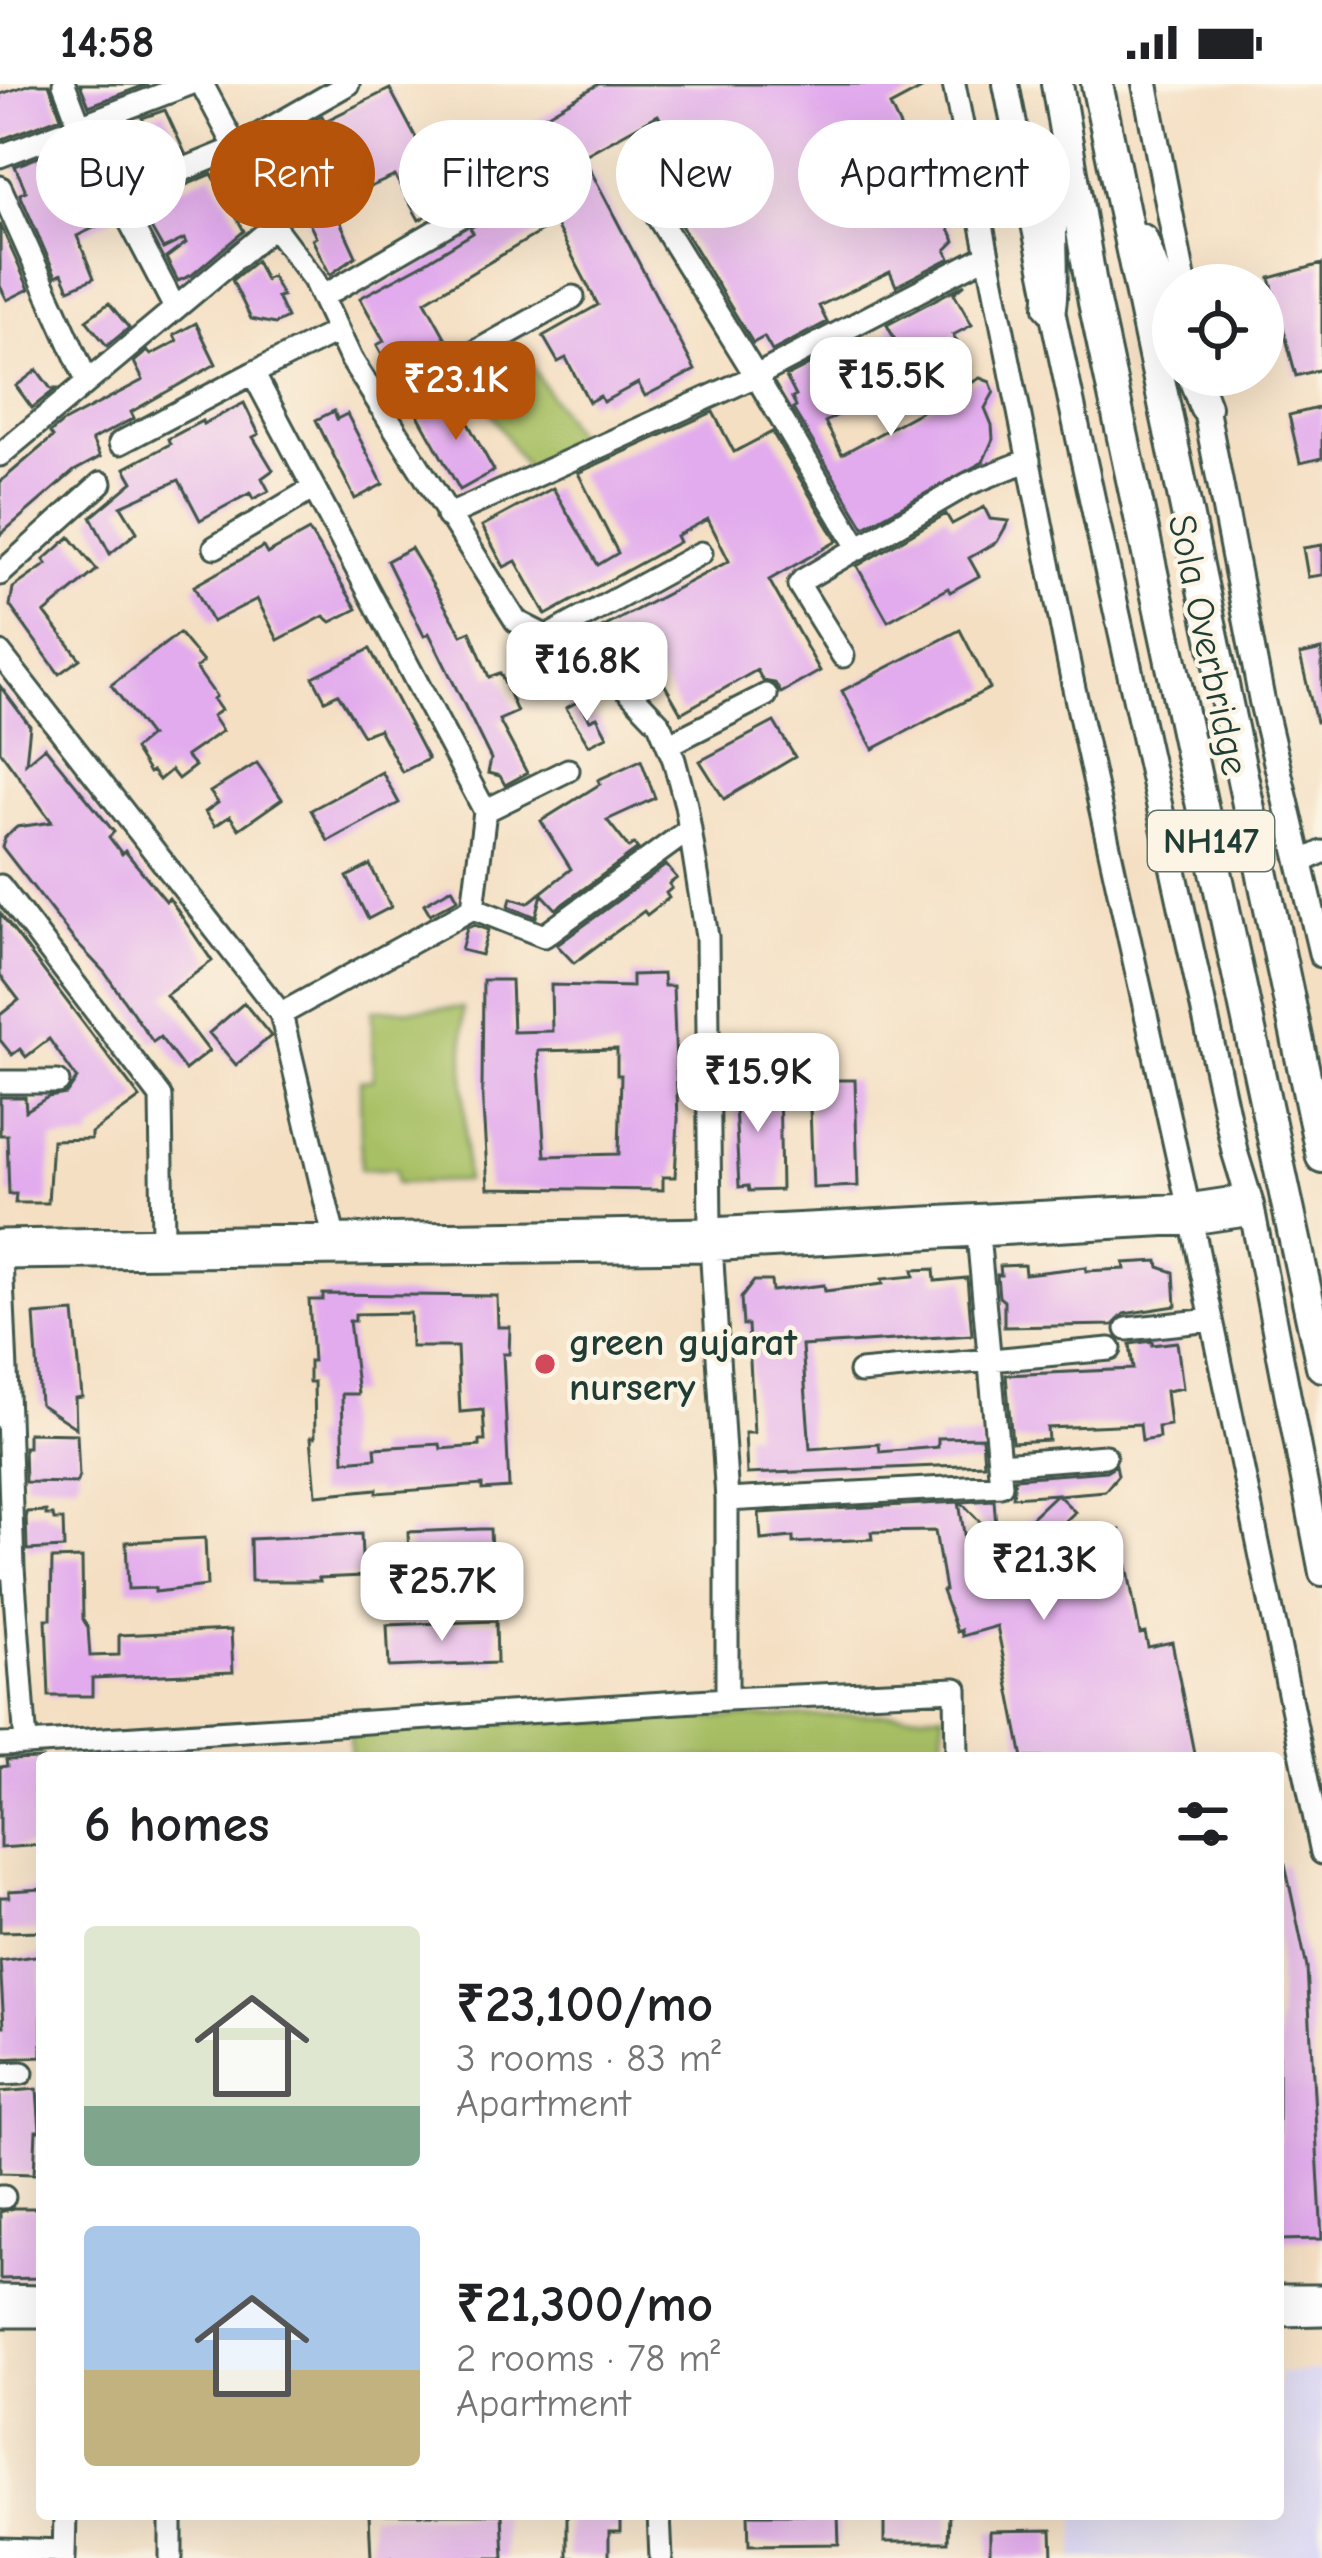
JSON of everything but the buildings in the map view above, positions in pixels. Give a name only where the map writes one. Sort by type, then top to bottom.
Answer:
[{"type":"highway","name":"NH147","points":[[1058,84],[1064,120]]},
{"type":"highway","name":"NH147","points":[[1097,84],[1117,193]]},
{"type":"highway","name":"Sola Overbridge","points":[[1070,156],[1097,316],[1322,1366]]},
{"type":"highway","points":[[1117,193],[1152,267]]},
{"type":"highway","name":"Sola Overbridge","points":[[1117,193],[1322,1157]]},
{"type":"highway","points":[[1050,307],[1055,276],[1053,228]]},
{"type":"highway","points":[[1202,396],[1205,407]]},
{"type":"main road","points":[[1006,84],[1050,307],[1250,1205],[1322,1573]]},
{"type":"main road","points":[[1145,84],[1180,264]]},
{"type":"main road","points":[[1205,407],[1262,701],[1312,857],[1322,955]]},
{"type":"street","points":[[64,84],[78,120]]},
{"type":"street","points":[[96,120],[190,84]]},
{"type":"street","points":[[202,84],[221,120]]},
{"type":"street","points":[[285,120],[348,84]]},
{"type":"street","points":[[954,84],[1073,684],[1213,1320],[1322,1853]]},
{"type":"street","points":[[0,156],[36,142]]},
{"type":"street","points":[[0,187],[88,382]]},
{"type":"street","points":[[133,228],[175,308]]},
{"type":"street","points":[[0,455],[272,228]]},
{"type":"street","points":[[275,228],[322,297],[380,406],[447,516],[516,621],[619,680],[658,723],[668,745],[690,830],[706,937],[712,1239],[727,1500],[727,1699]]},
{"type":"street","points":[[322,297],[441,228]]},
{"type":"street","points":[[664,228],[859,548]]},
{"type":"street","points":[[447,516],[756,376],[988,255]]},
{"type":"street","points":[[380,406],[573,297]]},
{"type":"street","points":[[120,442],[338,331]]},
{"type":"street","points":[[253,373],[485,811],[473,908]]},
{"type":"street","points":[[843,656],[799,585],[968,484],[1029,460]]},
{"type":"street","points":[[0,574],[101,483]]},
{"type":"street","points":[[215,547],[314,488]]},
{"type":"street","points":[[547,637],[701,553]]},
{"type":"street","points":[[0,652],[281,1014],[334,1237]]},
{"type":"street","points":[[668,745],[766,695]]},
{"type":"street","points":[[485,811],[568,770]]},
{"type":"street","points":[[473,908],[544,936],[690,830]]},
{"type":"street","points":[[0,886],[161,1097],[163,1239]]},
{"type":"street","points":[[281,1014],[473,908]]},
{"type":"street","points":[[0,1082],[58,1082]]},
{"type":"street","points":[[26,1744],[7,1568],[1,1258],[978,1234],[1250,1205]]},
{"type":"street","points":[[0,1241],[712,1239],[1190,1214]]},
{"type":"street","points":[[727,1500],[1001,1485],[978,1234]]},
{"type":"street","points":[[1127,1329],[1213,1320]]},
{"type":"street","points":[[860,1372],[1110,1349]]},
{"type":"street","points":[[999,1464],[1105,1456]]},
{"type":"street","points":[[0,1745],[86,1749],[727,1699],[956,1689],[957,1752]]},
{"type":"street","points":[[0,2296],[36,2296]]},
{"type":"street","points":[[1284,2296],[1322,2296]]},
{"type":"street","points":[[1284,2315],[1322,2314]]},
{"type":"street","points":[[0,2316],[36,2316]]},
{"type":"street","points":[[0,2549],[64,2554],[64,2520]]},
{"type":"street","points":[[171,2520],[171,2558]]},
{"type":"street","points":[[659,2520],[661,2558]]},
{"type":"shaded area","points":[[1322,2371],[1322,2558],[1075,2558],[1076,2520],[1284,2520],[1284,2373]]},
{"type":"green space","points":[[528,360],[580,443],[530,475],[478,391]]},
{"type":"green space","points":[[463,1008],[466,1181],[397,1183],[396,1169],[361,1169],[360,1081],[373,1080],[372,1010]]},
{"type":"green space","points":[[943,1713],[944,1752],[351,1752],[349,1726]]},
{"type":"place","name":"green gujarat nursery","points":[[545,1364]]}]
